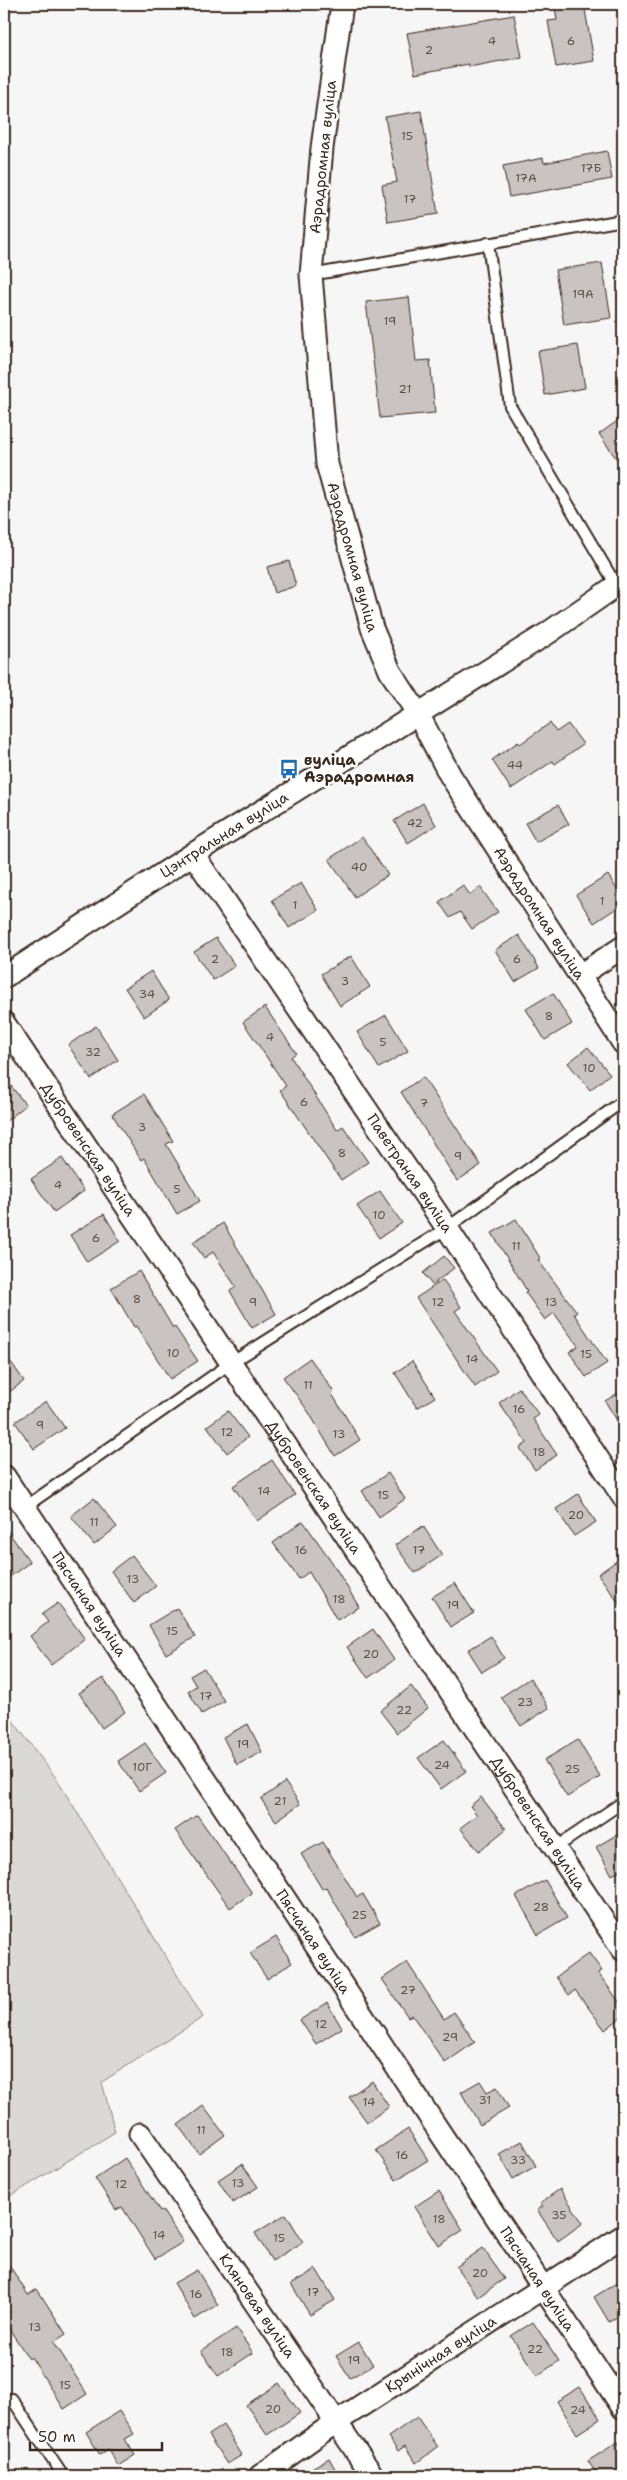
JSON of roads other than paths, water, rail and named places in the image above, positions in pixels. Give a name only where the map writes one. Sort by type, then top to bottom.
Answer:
[{"type":"street","name":"Аэрадромная вуліца","points":[[342,4],[322,148],[311,275],[327,464],[372,628],[390,671],[418,714],[450,775],[623,1043]]},
{"type":"street","name":"Цэнтральная вуліца","points":[[4,977],[193,854],[548,633],[620,583]]},
{"type":"street","name":"Паветраная вуліца","points":[[193,854],[447,1228],[623,1497]]},
{"type":"street","points":[[580,975],[623,947]]},
{"type":"street","name":"Дубровенская вуліца","points":[[4,1023],[623,1950]]},
{"type":"street","name":"Пясчаная вуліца","points":[[4,1476],[623,2408]]},
{"type":"street","name":"Кляновая вуліца","points":[[140,2134],[373,2476]]},
{"type":"street","name":"Крынічная вуліца","points":[[260,2476],[336,2422],[623,2236]]},
{"type":"lane","points":[[311,275],[623,220]]},
{"type":"lane","points":[[488,243],[510,406],[620,583]]},
{"type":"lane","points":[[25,1507],[231,1363],[447,1228],[623,1101]]},
{"type":"lane","points":[[555,1848],[623,1802]]},
{"type":"lane","points":[[12,2399],[63,2476]]},
{"type":"place","name":"вуліца Аэрадромная","points":[[289,769]]}]
